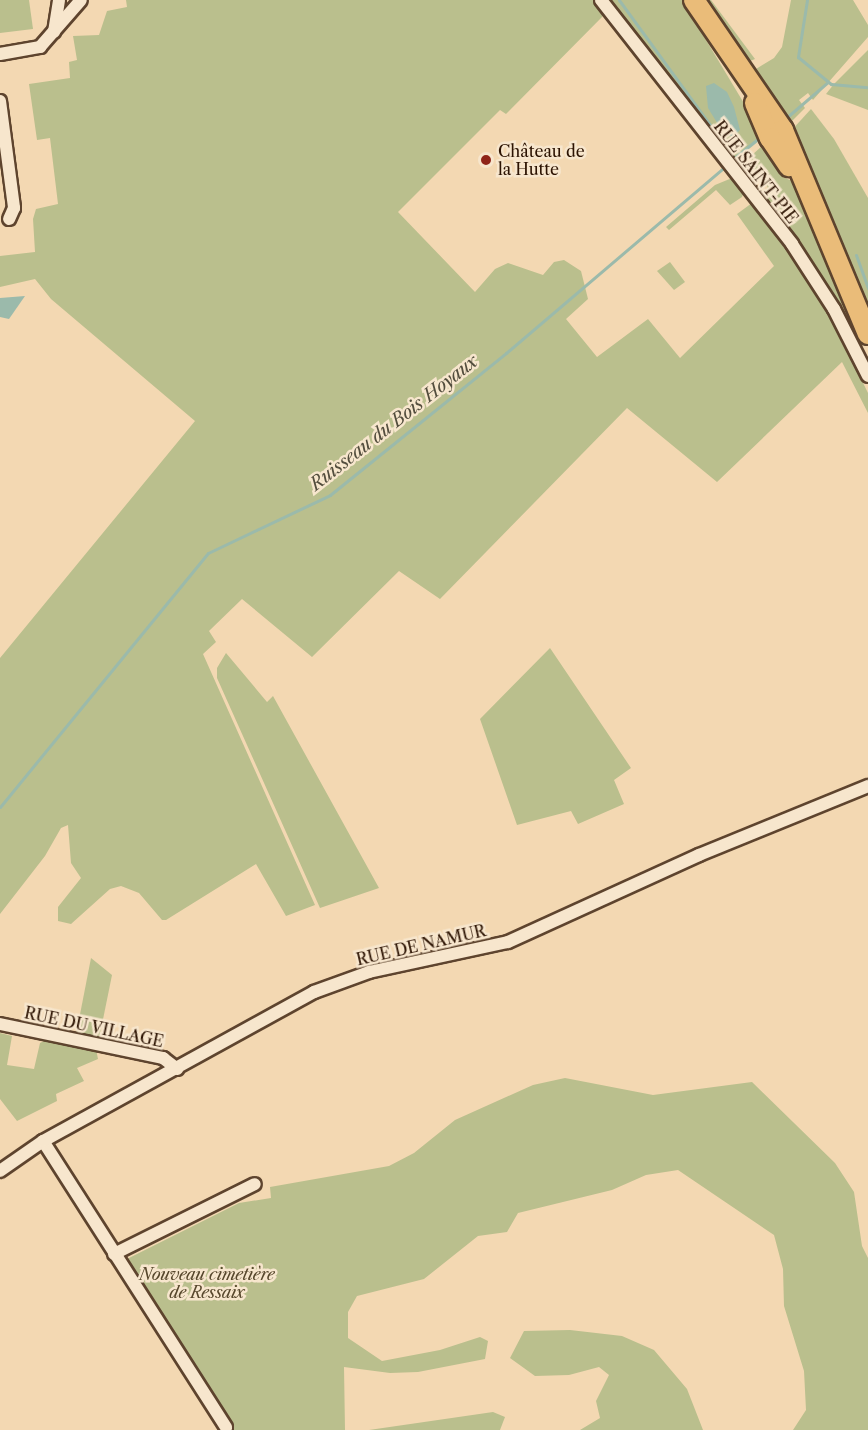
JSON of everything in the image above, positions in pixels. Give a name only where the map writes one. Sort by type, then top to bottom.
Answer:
[{"type":"main road","points":[[694,0],[783,130],[804,188],[868,333]]},
{"type":"street","points":[[54,32],[59,0]]},
{"type":"street","points":[[0,54],[40,47],[81,0]]},
{"type":"street","name":"RUE SAINT-PIE","points":[[601,0],[752,193],[817,282],[868,376]]},
{"type":"street","points":[[0,101],[14,208],[9,219]]},
{"type":"street","name":"RUE DE NAMUR","points":[[0,1171],[43,1141],[334,984],[422,958],[507,942],[699,855],[868,786]]},
{"type":"street","name":"RUE DU VILLAGE","points":[[0,1024],[163,1058],[177,1069]]},
{"type":"street","points":[[43,1141],[226,1428]]},
{"type":"street","points":[[114,1254],[255,1184]]},
{"type":"green space","points":[[0,0],[29,0],[33,29],[0,33]]},
{"type":"green space","points":[[126,0],[593,0],[604,15],[506,114],[500,110],[398,212],[475,292],[495,269],[508,263],[543,275],[554,262],[564,260],[581,271],[588,299],[566,319],[597,357],[648,319],[680,358],[774,266],[737,214],[752,203],[821,298],[868,393],[868,413],[842,362],[717,482],[627,408],[440,599],[399,571],[312,657],[242,599],[209,631],[216,642],[203,654],[315,905],[286,916],[256,864],[166,920],[162,920],[139,893],[121,886],[110,889],[71,924],[58,921],[58,907],[81,878],[71,863],[68,825],[61,828],[45,856],[0,914],[0,658],[195,421],[51,299],[35,279],[0,287],[0,256],[35,252],[33,219],[36,209],[58,204],[50,138],[37,140],[29,84],[70,78],[69,62],[77,60],[73,36],[99,35],[107,11],[127,7]]},
{"type":"green space","points":[[606,0],[682,0],[763,135],[731,160]]},
{"type":"green space","points":[[706,0],[711,0],[755,59],[750,61],[745,55]]},
{"type":"green space","points":[[791,0],[853,0],[868,25],[868,37],[813,100],[808,93],[799,100],[805,108],[789,124],[756,69],[774,58],[782,47]]},
{"type":"green space","points":[[868,50],[868,110],[826,94],[834,84]]},
{"type":"green space","points":[[811,109],[834,139],[868,198],[868,309],[790,132]]},
{"type":"green space","points":[[762,146],[783,177],[792,181],[822,242],[859,332],[868,369],[824,282],[765,200],[768,188],[763,179],[746,173],[741,165]]},
{"type":"green space","points":[[732,178],[744,192],[742,197],[730,205],[716,190],[669,230],[666,227],[715,185]]},
{"type":"green space","points":[[670,262],[685,282],[674,290],[657,271]]},
{"type":"green space","points":[[550,648],[631,768],[614,780],[624,804],[578,824],[571,811],[517,825],[480,719]]},
{"type":"green space","points":[[226,653],[267,702],[273,696],[379,888],[320,908],[217,678],[217,668]]},
{"type":"green space","points":[[91,958],[112,975],[99,1039],[76,1035]]},
{"type":"green space","points":[[0,1033],[12,1036],[7,1065],[34,1069],[40,1043],[48,1039],[96,1049],[98,1059],[77,1068],[84,1081],[56,1094],[57,1101],[17,1121],[0,1099]]},
{"type":"green space","name":"Nouveau cimetière de Ressaix","points":[[565,1078],[653,1095],[752,1082],[835,1163],[854,1192],[862,1246],[868,1258],[868,1430],[793,1430],[806,1410],[804,1371],[784,1306],[783,1269],[774,1235],[678,1170],[646,1175],[612,1190],[518,1213],[507,1232],[478,1236],[424,1279],[357,1296],[348,1312],[348,1338],[382,1361],[440,1350],[480,1337],[488,1341],[485,1359],[418,1372],[390,1373],[344,1367],[345,1430],[229,1430],[123,1261],[239,1203],[271,1198],[270,1187],[389,1166],[414,1153],[455,1120],[533,1085]]},
{"type":"green space","points":[[570,1330],[622,1336],[654,1350],[687,1389],[703,1430],[580,1430],[600,1418],[596,1401],[609,1375],[599,1367],[569,1375],[535,1376],[510,1358],[524,1331]]},
{"type":"green space","points":[[493,1412],[505,1417],[500,1430],[369,1430]]},
{"type":"shaded area","points":[[714,83],[727,92],[734,107],[740,130],[733,137],[724,134],[708,108],[706,86]]},
{"type":"shaded area","points":[[25,296],[9,319],[0,317],[0,298]]},
{"type":"waterway","points":[[619,0],[711,126]]},
{"type":"waterway","points":[[807,0],[798,57],[831,84],[868,87]]},
{"type":"waterway","points":[[786,118],[828,82]]},
{"type":"waterway","name":"Ruisseau du Bois Hoyaux","points":[[733,159],[760,137]]},
{"type":"waterway","name":"Ruisseau du Bois Hoyaux","points":[[0,807],[208,553],[330,495],[506,353],[722,169]]},
{"type":"waterway","points":[[856,255],[868,288]]},
{"type":"place","name":"Château de la Hutte","points":[[486,160]]}]
